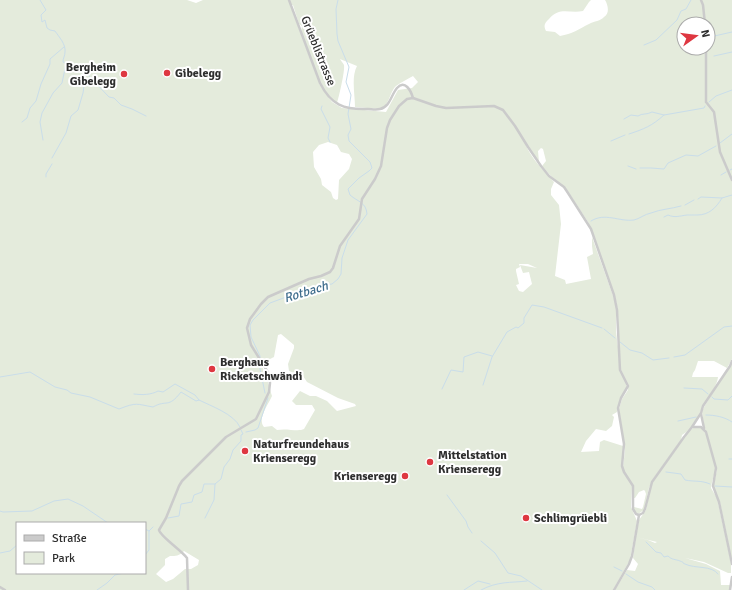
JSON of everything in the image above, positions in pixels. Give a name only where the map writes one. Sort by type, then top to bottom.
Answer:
[{"type":"street","name":"Grüeblistrasse","points":[[289,0],[324,91],[333,102],[346,107],[361,110],[380,109],[388,103],[397,87],[401,85],[405,85],[411,90],[413,98]]},
{"type":"street","points":[[701,0],[704,5],[705,16]]},
{"type":"street","points":[[706,56],[706,102],[714,112],[720,152],[732,180]]},
{"type":"street","points":[[188,590],[187,558],[160,533],[159,530],[166,518],[182,481],[226,437],[256,419],[269,392],[269,374],[251,345],[247,332],[250,318],[268,297],[286,288],[330,272],[340,246],[360,219],[362,199],[375,179],[381,166],[387,128],[399,106],[407,99],[413,98],[446,108],[494,106],[503,110],[541,166],[549,176],[564,187],[589,225],[616,306],[620,370],[628,386],[621,398],[618,408],[624,444],[622,466],[633,486],[632,509],[639,515]]},
{"type":"street","points":[[614,590],[632,556],[639,515],[643,513],[645,509],[654,479],[692,427],[701,413],[703,406],[732,361]]},
{"type":"street","points":[[701,413],[704,429],[716,468],[713,489],[719,502],[732,564]]},
{"type":"street","points":[[692,427],[696,426],[704,429]]},
{"type":"street","points":[[730,590],[732,577]]},
{"type":"street","points":[[0,587],[4,590]]},
{"type":"green space","points":[[0,0],[187,0],[196,3],[203,0],[591,0],[583,11],[565,11],[557,13],[546,22],[546,31],[555,32],[560,36],[572,33],[603,18],[608,11],[605,0],[732,0],[732,359],[727,368],[714,361],[698,361],[692,377],[718,377],[714,389],[704,404],[694,424],[682,435],[681,440],[653,479],[649,488],[644,510],[638,514],[635,513],[633,508],[642,509],[646,494],[644,490],[639,492],[635,498],[633,498],[633,485],[623,467],[625,450],[619,409],[622,399],[628,390],[628,385],[621,370],[619,370],[627,387],[619,403],[617,412],[612,415],[614,417],[612,426],[606,431],[596,429],[586,441],[581,452],[599,451],[600,442],[604,440],[623,446],[622,468],[632,486],[631,507],[637,521],[630,560],[613,590],[0,590]],"holes":[[[290,5],[293,5],[299,24],[302,26],[301,32],[320,82],[331,99],[337,103],[344,68],[344,65],[340,59],[357,66],[354,75],[355,107],[380,109],[386,105],[396,86],[413,76],[418,82],[412,88],[398,90],[386,112],[342,108],[332,102],[320,85]],[[328,142],[337,145],[341,152],[349,154],[352,159],[349,169],[339,180],[338,199],[336,200],[333,198],[331,192],[322,185],[321,179],[314,167],[313,152],[319,145]],[[525,142],[539,162],[538,151],[541,148],[543,149],[546,161],[542,166],[567,190],[588,222],[616,301],[618,311],[619,354],[616,332],[616,304],[592,237],[593,254],[587,257],[591,279],[566,284],[565,280],[555,276],[561,224],[559,205],[551,195],[551,189],[554,182],[537,163]],[[519,264],[528,264],[537,268],[520,265],[523,273],[529,272],[532,284],[523,292],[519,291],[516,285],[519,284],[516,271],[516,269],[520,267]],[[281,334],[294,345],[288,364],[289,371],[303,376],[307,382],[338,398],[355,404],[356,406],[337,411],[327,401],[316,396],[310,396],[300,391],[292,401],[296,405],[312,405],[315,410],[304,429],[277,430],[272,426],[264,427],[262,424],[262,416],[272,396],[266,376],[260,364],[267,359],[274,357],[278,335]],[[184,551],[199,560],[198,565],[191,569],[185,569],[173,579],[166,582],[156,574],[165,565],[165,559],[170,556],[181,554]]]},
{"type":"green space","points":[[732,362],[732,561],[720,502],[713,488],[717,470],[704,425],[702,412]]},
{"type":"green space","points":[[695,427],[701,428],[706,434],[716,468],[711,488],[717,498],[731,563],[731,573],[704,562],[685,558],[706,564],[720,571],[721,585],[730,585],[730,590],[615,590],[627,570],[635,571],[638,564],[633,558],[636,537],[639,520],[646,510],[652,483],[689,431]]},
{"type":"waterway","points":[[40,0],[46,10],[41,15],[42,22],[45,20],[47,28],[55,31],[64,46],[65,53],[63,62],[75,69],[78,68],[85,72],[109,97],[114,98],[121,105],[146,116]]},
{"type":"waterway","name":"Rotbach","points":[[260,358],[251,337],[250,325],[253,320],[270,303],[316,286],[332,284],[338,279],[341,274],[342,258],[348,240],[367,214],[365,207],[350,195],[348,189],[372,168],[370,162],[349,141],[348,135],[351,129],[348,114],[351,95],[346,82],[349,67],[338,41],[336,9],[338,0]]},
{"type":"waterway","points":[[644,45],[656,40],[677,20],[681,11],[686,9],[691,0]]},
{"type":"waterway","points":[[716,36],[732,32]]},
{"type":"waterway","points":[[22,122],[27,118],[30,108],[36,101],[41,84],[50,64],[50,59],[64,47]]},
{"type":"waterway","points":[[716,56],[732,52]]},
{"type":"waterway","points":[[43,140],[40,122],[42,113],[53,93],[62,83],[66,64]]},
{"type":"waterway","points":[[52,158],[66,133],[71,116],[78,110],[83,93],[85,79],[84,71]]},
{"type":"waterway","points":[[709,102],[716,96],[732,90]]},
{"type":"waterway","points":[[322,106],[321,109],[330,127],[328,138],[330,142]]},
{"type":"waterway","points":[[624,119],[631,115],[638,116],[652,112],[664,115],[704,108],[705,106]]},
{"type":"waterway","points":[[629,134],[648,127],[664,115]]},
{"type":"waterway","points":[[720,143],[732,134]]},
{"type":"waterway","points":[[611,141],[625,135]]},
{"type":"waterway","points":[[640,168],[664,169],[668,163],[686,155],[698,156],[716,146]]},
{"type":"waterway","points":[[46,177],[46,174],[52,164]]},
{"type":"waterway","points":[[628,166],[636,169]]},
{"type":"waterway","points":[[721,175],[726,172]]},
{"type":"waterway","points":[[698,199],[701,197],[722,198],[732,195]]},
{"type":"waterway","points":[[664,217],[668,215],[675,217],[705,214],[715,208],[722,198]]},
{"type":"waterway","points":[[685,205],[694,200]]},
{"type":"waterway","points":[[591,221],[602,217],[634,220],[647,214],[681,206]]},
{"type":"waterway","points":[[483,385],[492,357],[507,332],[516,327],[518,328],[524,323],[524,318],[532,305],[544,307],[602,328]]},
{"type":"waterway","points":[[674,357],[685,355],[724,327],[732,326]]},
{"type":"waterway","points":[[604,329],[615,338]]},
{"type":"waterway","points":[[620,342],[630,350],[642,353],[653,360],[669,358]]},
{"type":"waterway","points":[[442,389],[451,370],[463,372],[464,357],[478,352],[492,356]]},
{"type":"waterway","name":"Rotbach","points":[[259,361],[265,393]]},
{"type":"waterway","points":[[0,377],[30,372],[55,387],[67,390],[71,393],[90,397],[119,409],[136,404],[153,407],[170,402],[181,392],[196,401],[199,400],[228,414],[240,427]]},
{"type":"waterway","points":[[134,394],[140,395],[158,391],[163,392],[175,384],[195,395],[199,400]]},
{"type":"waterway","points":[[684,388],[702,389],[708,394]]},
{"type":"waterway","points":[[712,397],[714,399],[728,400],[732,396]]},
{"type":"waterway","name":"Rotbach","points":[[246,432],[258,428],[268,398]]},
{"type":"waterway","points":[[706,415],[713,415],[732,422]]},
{"type":"waterway","points":[[678,421],[696,417]]},
{"type":"waterway","name":"Rotbach","points":[[205,518],[214,500],[215,484],[221,479],[224,467],[230,459],[233,450],[241,441],[241,435],[243,434],[241,430]]},
{"type":"waterway","points":[[666,472],[681,474],[685,480],[710,484]]},
{"type":"waterway","points":[[168,518],[179,516],[181,504],[192,502],[194,495],[202,492],[204,484],[215,484]]},
{"type":"waterway","points":[[715,486],[732,487]]},
{"type":"waterway","points":[[447,495],[466,521],[472,533]]},
{"type":"waterway","points":[[0,511],[32,511],[54,501],[68,499],[83,506],[107,522]]},
{"type":"waterway","points":[[146,554],[149,550],[149,531],[153,527]]},
{"type":"waterway","points":[[481,541],[495,553],[508,573],[521,576],[542,590]]},
{"type":"waterway","points":[[646,542],[656,552],[661,553],[664,557],[668,556],[689,565],[712,569],[718,574]]},
{"type":"waterway","points":[[0,553],[10,551],[16,546]]},
{"type":"waterway","points":[[614,567],[622,571]]},
{"type":"waterway","points":[[97,590],[115,575],[120,574]]},
{"type":"waterway","points":[[626,574],[638,582],[652,587],[655,590]]},
{"type":"waterway","points":[[464,590],[478,581],[490,584]]},
{"type":"waterway","points":[[481,590],[504,583],[527,581]]},
{"type":"place","name":"Gibelegg","points":[[167,73]]},
{"type":"place","name":"Bergheim Gibelegg","points":[[124,74]]},
{"type":"place","name":"Berghaus Ricketschwändi","points":[[212,369]]},
{"type":"place","name":"Naturfreundehaus Krienseregg","points":[[245,451]]},
{"type":"place","name":"Mittelstation Krienseregg","points":[[430,462]]},
{"type":"place","name":"Krienseregg","points":[[405,476]]},
{"type":"place","name":"Schlimgrüebli","points":[[526,518]]}]
